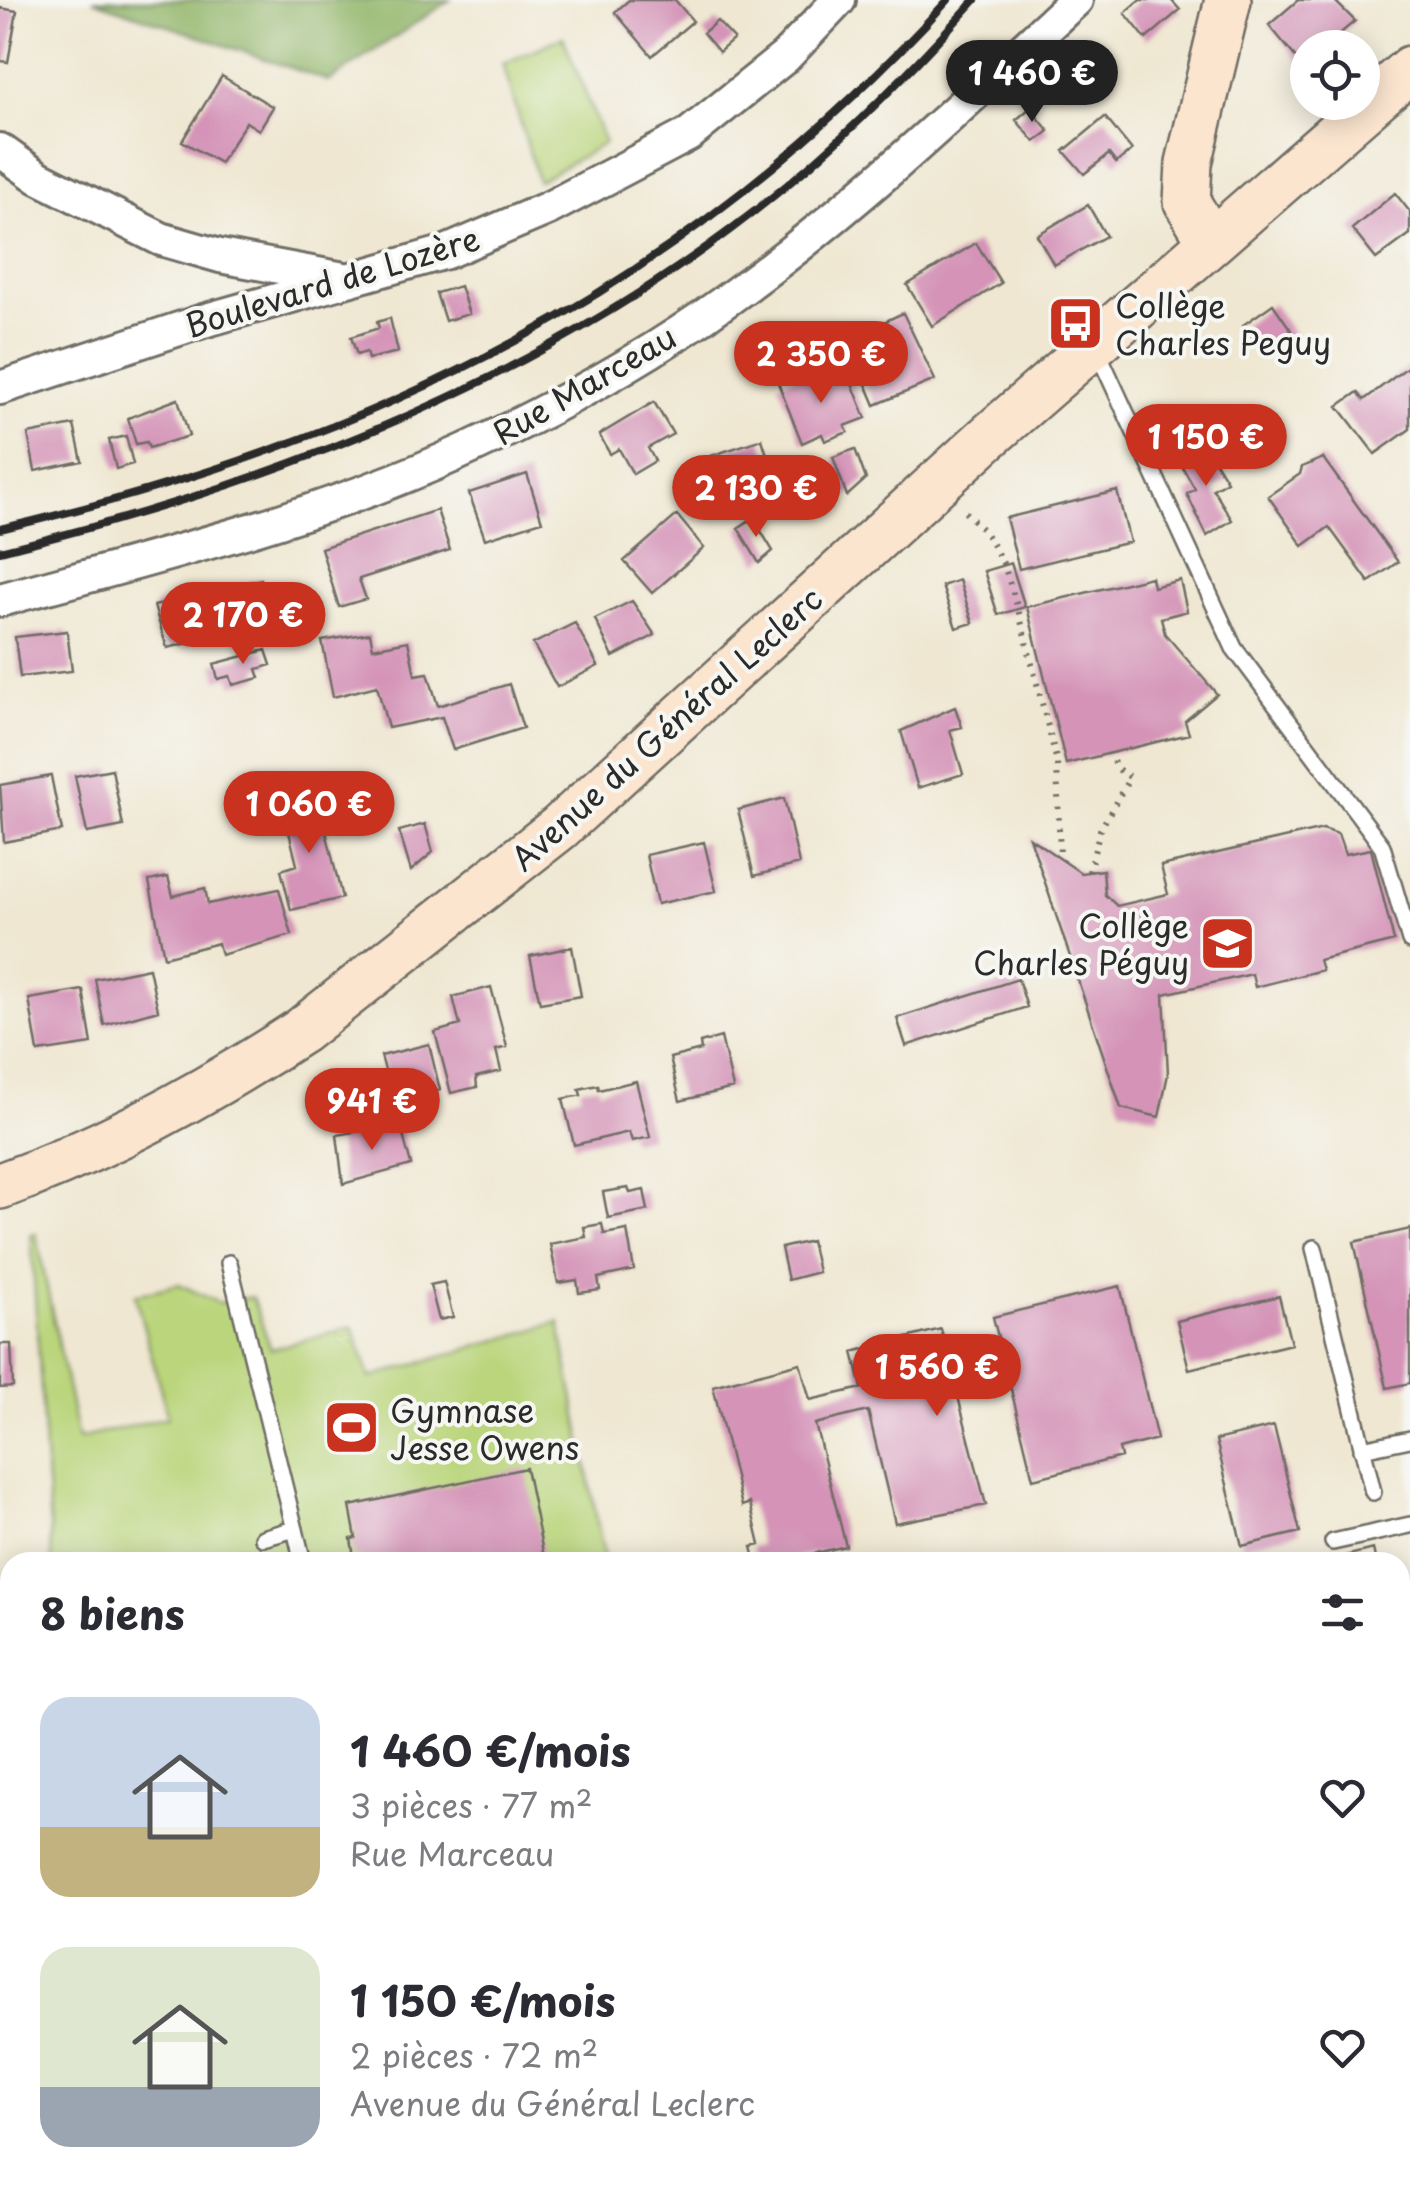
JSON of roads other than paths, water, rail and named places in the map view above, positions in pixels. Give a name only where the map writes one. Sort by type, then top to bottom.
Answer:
[{"type":"main road","points":[[1212,242],[1188,202],[1190,163],[1228,0]]},
{"type":"main road","name":"Avenue du Général Leclerc","points":[[0,1186],[58,1166],[156,1118],[300,1031],[559,828],[1094,344],[1410,69]]},
{"type":"street","name":"Boulevard de Lozère","points":[[0,388],[203,321],[463,244],[549,208],[688,136],[786,57],[840,0]]},
{"type":"street","name":"Rue Marceau","points":[[0,600],[235,536],[401,476],[489,440],[625,365],[730,298],[879,180],[1076,0]]},
{"type":"street","points":[[0,150],[38,178],[161,239],[220,256],[348,280]]},
{"type":"lane","points":[[1094,344],[1234,648],[1382,846],[1410,940]]},
{"type":"lane","points":[[1314,1248],[1373,1492]]},
{"type":"lane","points":[[229,1263],[300,1552]]},
{"type":"lane","points":[[1362,1449],[1410,1440]]},
{"type":"lane","points":[[1333,1542],[1410,1525]]},
{"type":"lane","points":[[262,1538],[294,1528]]},
{"type":"railway","points":[[0,529],[139,493],[271,450],[397,399],[517,340],[631,272],[741,193],[846,103],[948,0]]},
{"type":"railway","points":[[0,551],[211,491],[314,454],[415,413],[608,312],[700,252],[812,164],[884,96],[975,0]]},
{"type":"place","name":"Collège Charles Peguy","points":[[1076,323]]},
{"type":"place","name":"Collège Charles Péguy","points":[[1228,943]]},
{"type":"place","name":"Gymnase Jesse Owens","points":[[351,1428]]}]
